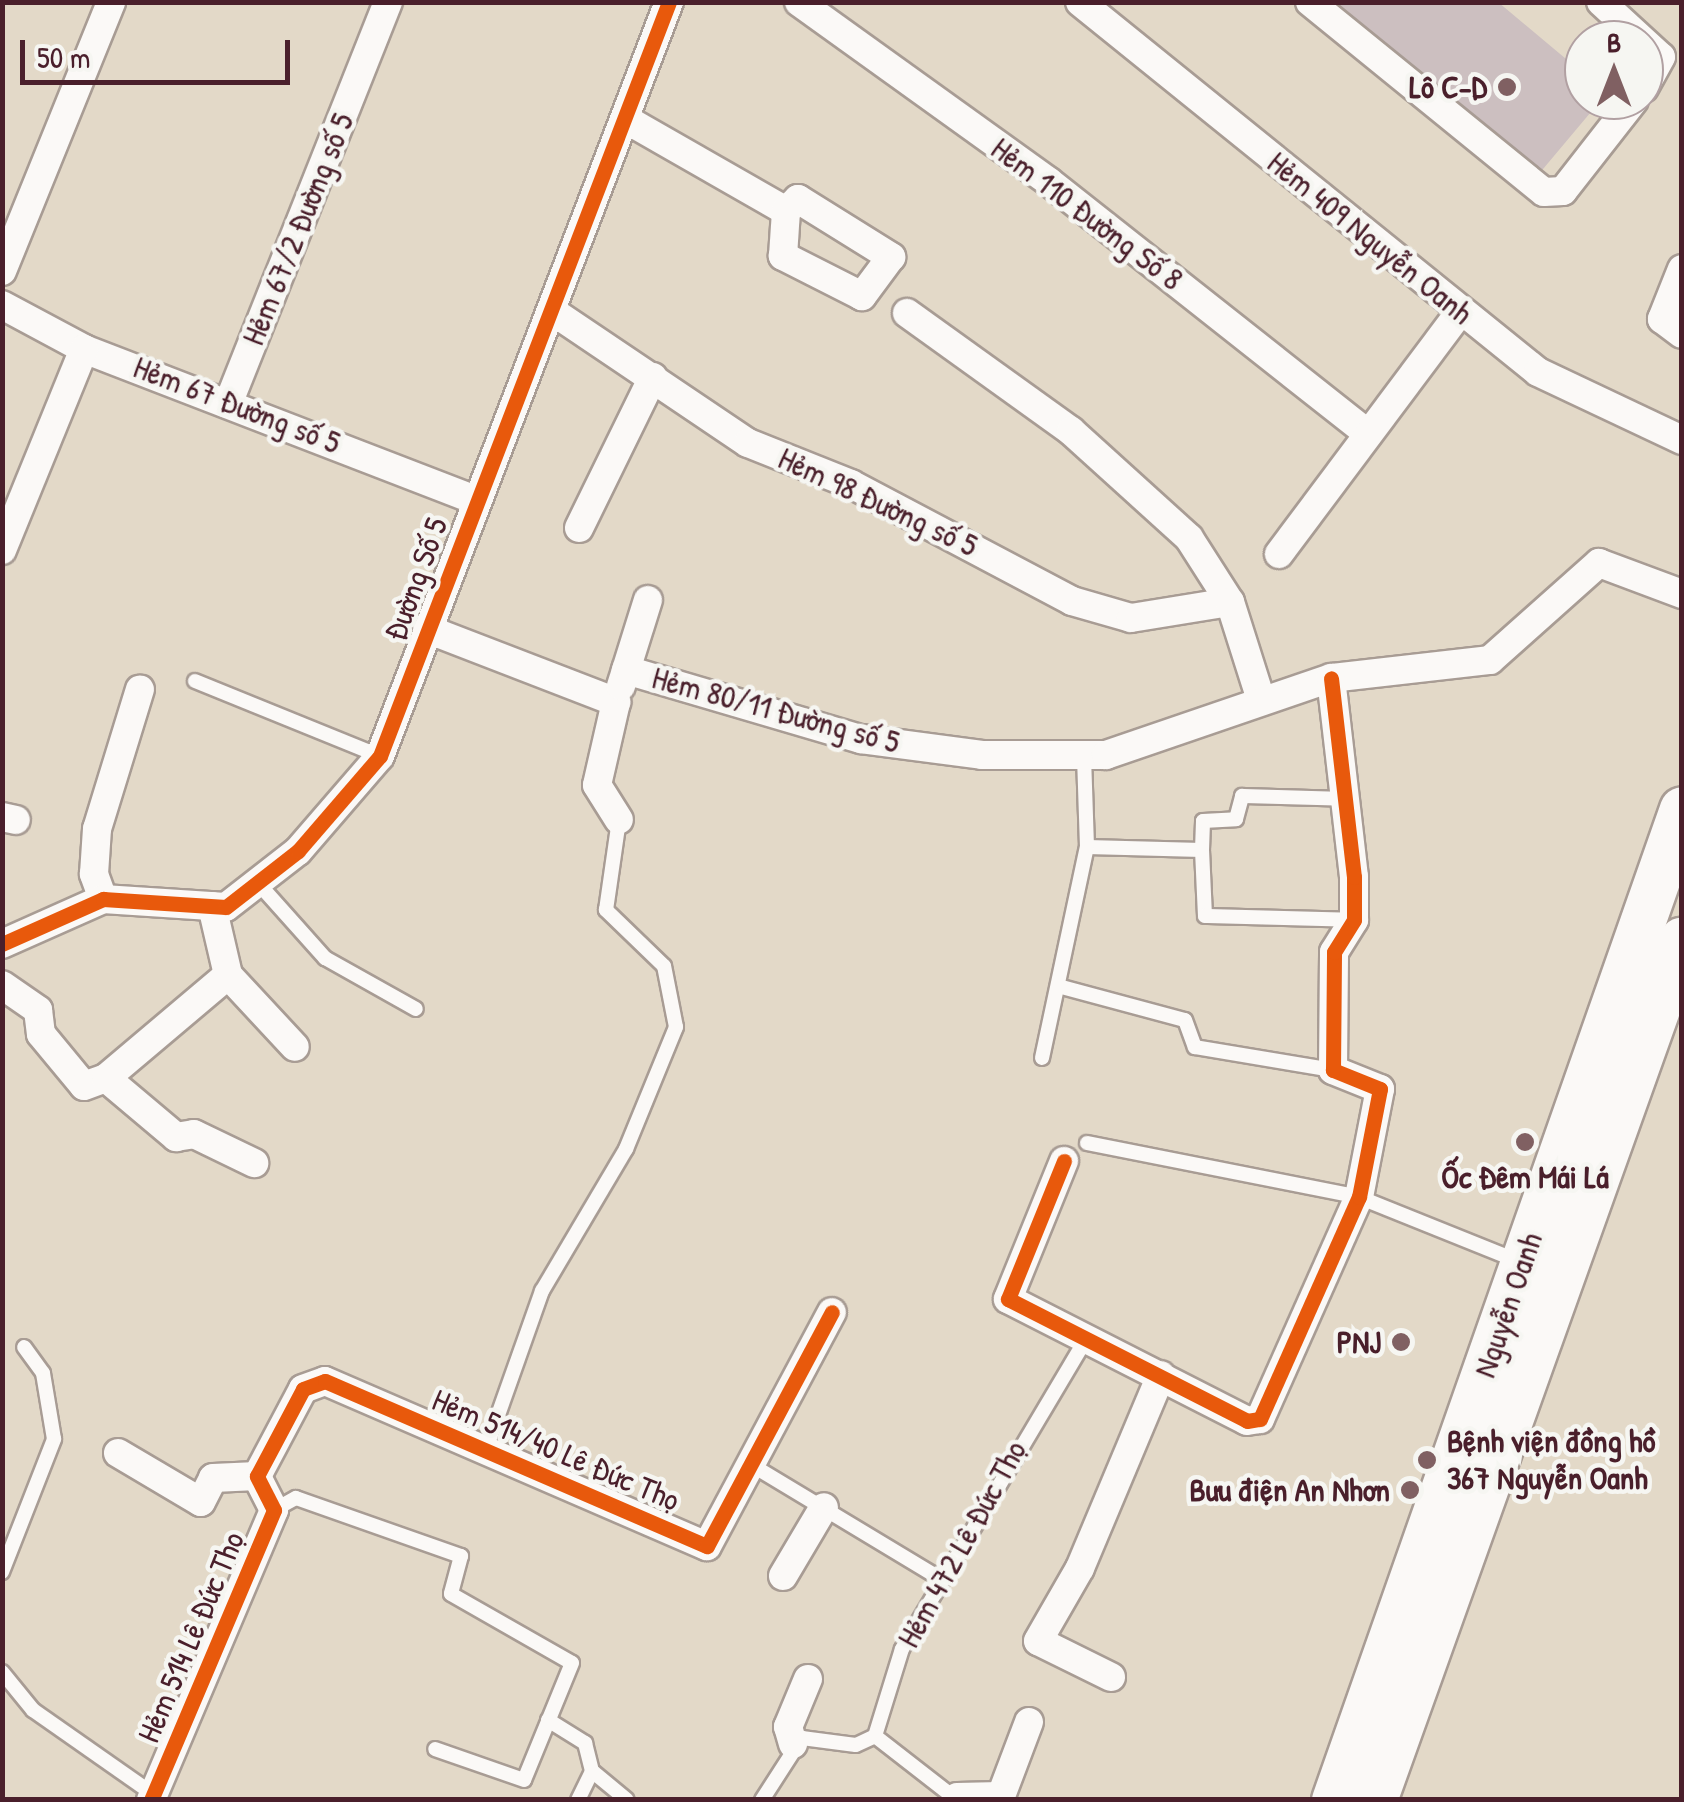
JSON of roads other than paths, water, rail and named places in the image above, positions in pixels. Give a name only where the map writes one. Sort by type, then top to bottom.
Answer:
[{"type":"main road","name":"Nguyễn Oanh","points":[[1334,1800],[1682,810]]},
{"type":"main road","name":"Nguyễn Oanh","points":[[1374,1800],[1682,939]]},
{"type":"street","points":[[2,271],[111,2]]},
{"type":"street","name":"Hẻm 67/2 Đường số 5","points":[[230,399],[388,2]]},
{"type":"street","name":"Đường Số 5","points":[[212,906],[258,883],[298,852],[380,756],[474,500],[629,121],[669,2]]},
{"type":"street","name":"Hẻm 110 Đường Số 8","points":[[799,2],[1048,181],[1368,434]]},
{"type":"street","name":"Hẻm 409 Nguyễn Oanh","points":[[1080,2],[1538,372],[1682,440]]},
{"type":"street","points":[[1310,2],[1544,192],[1563,191],[1618,120]]},
{"type":"street","points":[[1601,2],[1621,20]]},
{"type":"street","points":[[629,121],[786,211]]},
{"type":"street","points":[[1682,270],[1662,319],[1682,334]]},
{"type":"street","name":"Hẻm 67 Đường số 5","points":[[2,306],[84,348],[230,399],[474,500]]},
{"type":"street","name":"Hẻm 98 Đường số 5","points":[[552,311],[748,443],[852,484],[1072,601],[1131,618],[1230,602]]},
{"type":"street","points":[[906,312],[1136,483],[1188,538],[1230,602],[1261,700]]},
{"type":"street","points":[[1279,554],[1460,312]]},
{"type":"street","points":[[2,550],[84,348]]},
{"type":"street","points":[[579,528],[653,377]]},
{"type":"street","name":"Hẻm 80/11 Đường số 5","points":[[626,670],[861,739],[982,755],[1095,755],[1331,678],[1490,660],[1599,563],[1682,594]]},
{"type":"street","points":[[619,820],[597,785],[616,702],[648,600]]},
{"type":"street","points":[[427,629],[616,702]]},
{"type":"street","points":[[1064,1162],[1008,1299],[1247,1421],[1260,1419],[1359,1197],[1380,1090],[1333,1070],[1334,952],[1354,920],[1348,799],[1331,678]]},
{"type":"street","points":[[103,899],[94,874],[97,829],[140,689]]},
{"type":"street","points":[[2,944],[103,899],[212,906],[228,975],[295,1047]]},
{"type":"street","points":[[2,985],[38,1010],[41,1034],[84,1086],[106,1078],[228,975]]},
{"type":"street","points":[[106,1078],[176,1138],[194,1134],[254,1162]]},
{"type":"street","name":"Hẻm 514/40 Lê Đức Thọ","points":[[257,1476],[303,1388],[325,1382],[707,1546],[755,1466],[832,1312]]},
{"type":"street","points":[[1111,1677],[1038,1641],[1080,1568],[1161,1375]]},
{"type":"street","points":[[118,1453],[201,1502],[213,1478],[257,1476]]},
{"type":"street","name":"Hẻm 514 Lê Đức Thọ","points":[[152,1797],[274,1510],[257,1476]]},
{"type":"street","points":[[783,1576],[824,1507]]},
{"type":"street","points":[[793,1744],[788,1727],[808,1679]]},
{"type":"street","points":[[956,1798],[1001,1796],[1029,1722]]},
{"type":"lane","points":[[196,681],[380,756]]},
{"type":"lane","points":[[1042,1058],[1087,847],[1095,755]]},
{"type":"lane","points":[[1348,799],[1242,796],[1236,819],[1203,822],[1204,916],[1354,920]]},
{"type":"lane","points":[[486,1449],[542,1291],[626,1149],[676,1026],[664,966],[606,910],[619,820]]},
{"type":"lane","points":[[1087,847],[1202,850]]},
{"type":"lane","points":[[258,883],[325,958],[416,1008]]},
{"type":"lane","points":[[1058,986],[1185,1020],[1194,1047],[1333,1070]]},
{"type":"lane","points":[[1087,1143],[1359,1197],[1523,1263]]},
{"type":"lane","name":"Hẻm 472 Lê Đức Thọ","points":[[874,1736],[902,1649],[1087,1337]]},
{"type":"lane","points":[[3,1569],[54,1439],[43,1373],[24,1347]]},
{"type":"lane","points":[[755,1466],[942,1580]]},
{"type":"lane","points":[[274,1510],[296,1498],[461,1556],[451,1594],[572,1663],[524,1780],[436,1750]]},
{"type":"lane","points":[[2,1672],[33,1710],[152,1797]]},
{"type":"lane","points":[[548,1720],[585,1743],[592,1771],[626,1800]]},
{"type":"lane","points":[[762,1800],[793,1744],[874,1736],[956,1798]]},
{"type":"lane","points":[[578,1800],[592,1771]]},
{"type":"place","name":"Lô C-D","points":[[1507,87]]},
{"type":"place","name":"Ốc Đêm Mái Lá","points":[[1525,1142]]},
{"type":"place","name":"PNJ","points":[[1401,1342]]},
{"type":"place","name":"Bệnh viện đồng hồ 367 Nguyễn Oanh","points":[[1427,1460]]},
{"type":"place","name":"Bưu điện An Nhơn","points":[[1410,1490]]}]
